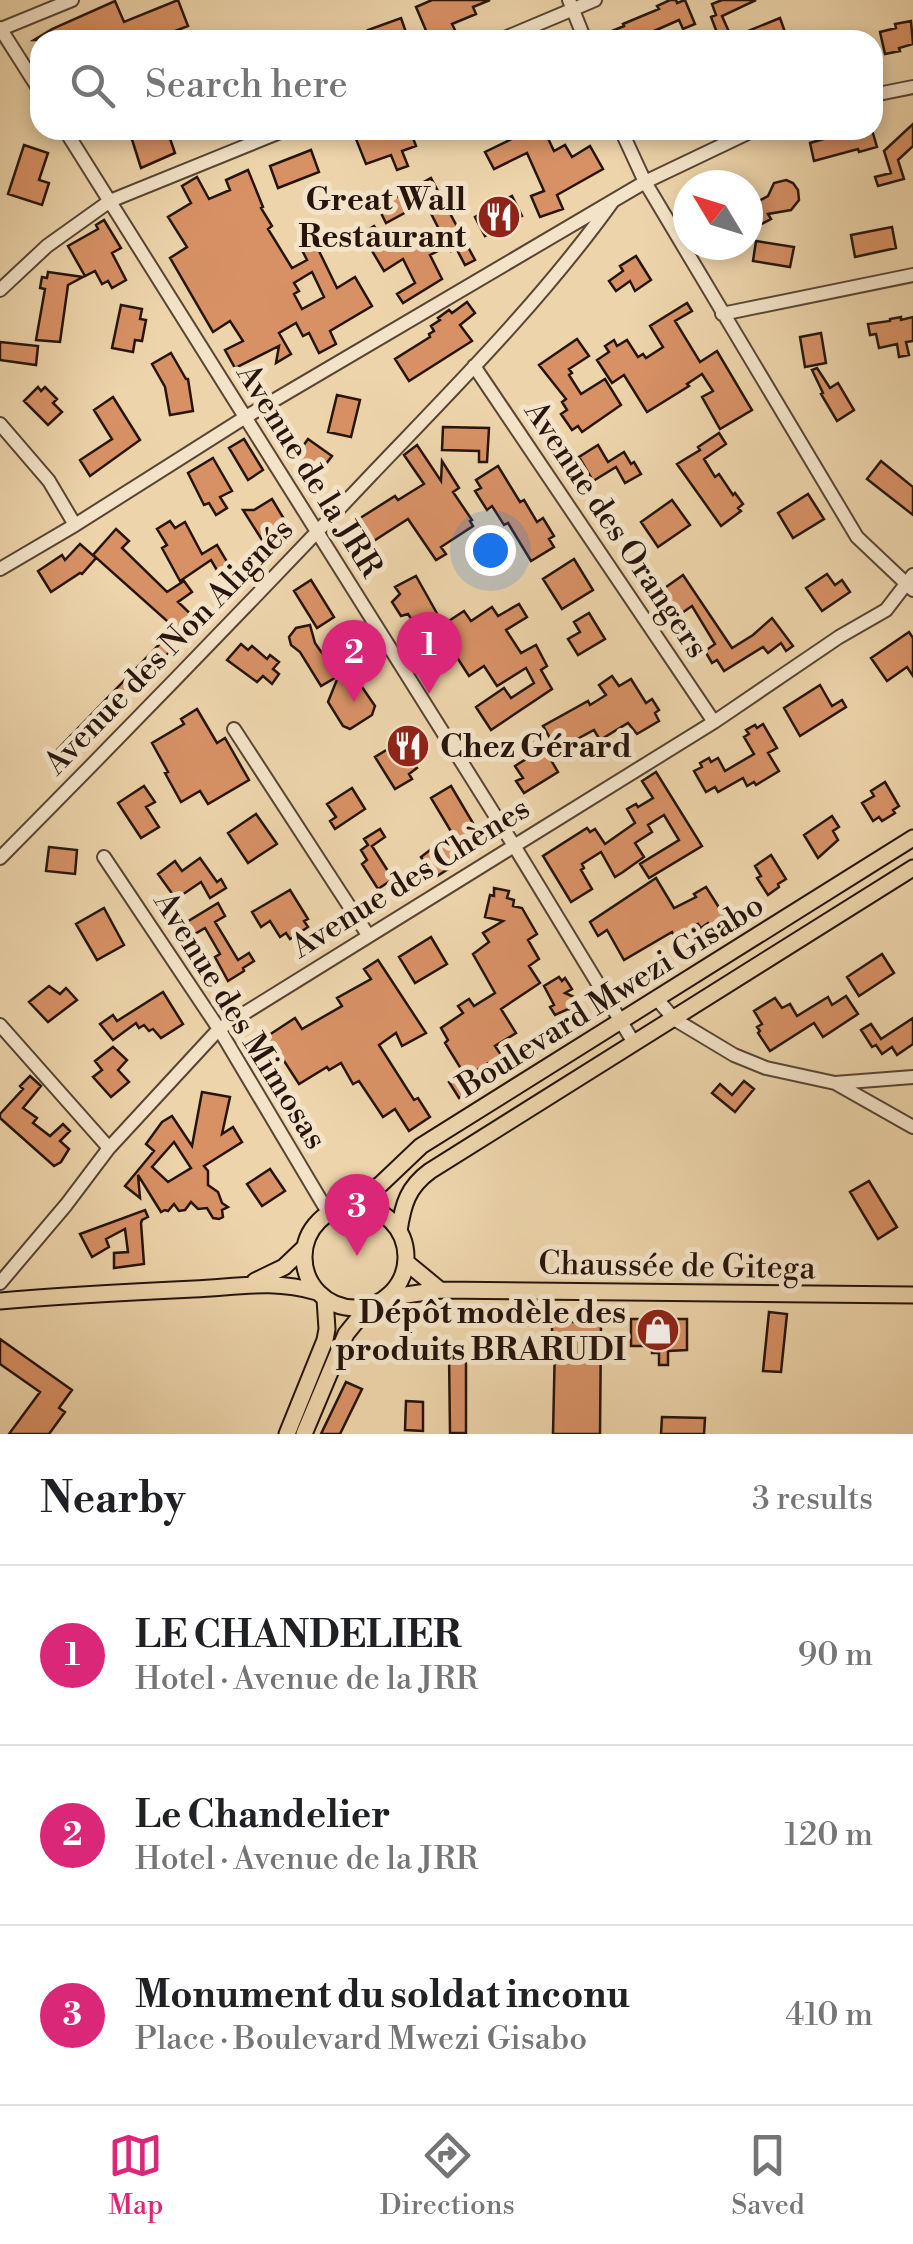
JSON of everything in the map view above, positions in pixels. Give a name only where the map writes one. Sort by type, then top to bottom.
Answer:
[{"type":"main road","name":"Boulevard Mwezi Gisabo","points":[[336,1211],[381,1184],[421,1146],[913,838]]},
{"type":"main road","name":"Boulevard Mwezi Gisabo","points":[[399,1230],[402,1206],[418,1180],[913,868]]},
{"type":"main road","points":[[287,1434],[327,1329],[321,1296],[308,1279],[305,1247],[318,1223],[336,1211],[369,1208],[391,1220],[399,1230],[406,1246],[406,1262],[398,1285],[346,1334],[304,1434]]},
{"type":"main road","points":[[252,1283],[284,1267],[305,1247]]},
{"type":"main road","points":[[406,1262],[440,1290]]},
{"type":"main road","points":[[0,1300],[252,1283],[287,1284],[345,1308],[374,1305]]},
{"type":"main road","name":"Chaussée de Gitega","points":[[374,1305],[440,1290],[913,1295]]},
{"type":"street","points":[[30,75],[0,28],[72,0]]},
{"type":"street","points":[[520,30],[571,5],[595,0]]},
{"type":"street","points":[[571,5],[581,30]]},
{"type":"street","points":[[883,93],[913,87]]},
{"type":"street","name":"Avenue de la JRR","points":[[71,140],[634,1043]]},
{"type":"street","points":[[0,290],[47,246],[110,201],[260,140]]},
{"type":"street","points":[[626,140],[645,182],[857,538],[911,583]]},
{"type":"street","points":[[0,570],[244,418],[645,182],[733,140]]},
{"type":"street","name":"Avenue des Non Alignés","points":[[0,858],[474,366],[551,282],[613,201]]},
{"type":"street","points":[[722,314],[913,275]]},
{"type":"street","name":"Avenue des Orangers","points":[[474,366],[714,722]]},
{"type":"street","points":[[0,424],[49,482],[75,525]]},
{"type":"street","name":"Avenue des Chènes","points":[[2,1278],[110,1148],[220,1028],[714,722],[886,610],[911,583]]},
{"type":"street","points":[[234,729],[368,935]]},
{"type":"street","name":"Avenue des Mimosas","points":[[104,857],[220,1028],[336,1211]]},
{"type":"street","points":[[657,999],[674,1019],[734,1056],[766,1068],[835,1083],[913,1077]]},
{"type":"street","points":[[0,1025],[110,1148]]},
{"type":"street","points":[[835,1083],[913,1127]]},
{"type":"building","points":[[178,0],[188,26],[178,30],[50,30],[115,1],[124,22]]},
{"type":"building","points":[[432,0],[490,0],[473,7],[476,14],[452,24],[455,30],[426,30],[416,7]]},
{"type":"building","points":[[670,0],[685,0],[695,24],[683,29],[679,20],[656,30],[614,30],[659,9],[657,6]]},
{"type":"building","points":[[722,0],[756,0],[722,16],[728,30],[716,30],[712,4]]},
{"type":"building","points":[[401,18],[405,30],[368,30]]},
{"type":"building","points":[[780,18],[784,30],[751,30]]},
{"type":"building","points":[[911,21],[913,44],[885,54],[883,31],[896,28],[895,24]]},
{"type":"building","points":[[913,124],[913,146],[898,160],[904,179],[878,186],[875,177],[891,173],[884,151]]},
{"type":"building","points":[[132,140],[170,140],[175,153],[141,168]]},
{"type":"building","points":[[356,140],[414,140],[416,146],[402,151],[408,166],[397,170],[391,155],[366,164]]},
{"type":"building","points":[[510,140],[549,140],[554,151],[565,145],[572,157],[590,146],[603,169],[557,195],[563,209],[540,217],[531,196],[544,191],[527,153],[494,169],[485,152]]},
{"type":"building","points":[[875,140],[877,147],[814,161],[810,143]]},
{"type":"building","points":[[24,145],[48,153],[39,180],[49,183],[42,205],[8,194]]},
{"type":"building","points":[[311,150],[319,172],[278,188],[270,166]]},
{"type":"building","points":[[248,170],[261,208],[272,226],[268,229],[292,268],[307,260],[299,244],[323,232],[330,245],[319,251],[337,288],[355,277],[372,306],[330,331],[336,344],[319,353],[309,333],[303,336],[296,323],[279,333],[291,354],[276,363],[279,346],[235,368],[225,350],[243,341],[230,321],[213,332],[170,258],[187,247],[168,217],[191,203],[182,186],[197,177],[209,199],[230,190],[226,180]],"holes":[[[312,272],[324,297],[302,309],[294,294],[299,291],[294,283]]]},
{"type":"building","points":[[431,178],[475,260],[465,265],[456,248],[451,251],[448,246],[430,255],[442,279],[403,303],[397,294],[415,283],[403,259],[384,271],[362,234],[374,226],[388,249],[405,240],[409,247],[420,242],[423,247],[443,237],[425,202],[386,223],[378,207]]},
{"type":"building","points":[[774,183],[793,183],[799,200],[791,210],[768,214],[771,219],[763,223],[763,199]]},
{"type":"building","name":"Great Wall Restaurant","points":[[512,196],[522,216],[485,236],[475,217]]},
{"type":"building","points":[[104,220],[121,248],[112,253],[126,280],[112,288],[108,281],[102,284],[95,271],[85,276],[68,246],[98,229],[96,225]]},
{"type":"building","points":[[892,227],[896,248],[855,257],[851,235]]},
{"type":"building","points":[[763,242],[794,247],[790,267],[753,261],[763,260]]},
{"type":"building","points":[[636,256],[651,280],[635,291],[630,281],[616,291],[609,281],[623,271],[620,266]]},
{"type":"building","points":[[48,272],[83,277],[68,285],[60,342],[36,340],[45,289],[40,288],[42,277],[47,278]]},
{"type":"building","points":[[467,302],[475,313],[460,325],[472,341],[409,381],[395,359],[430,337],[434,331],[431,326],[438,318]]},
{"type":"building","points":[[687,303],[692,311],[675,321],[700,362],[717,351],[752,410],[720,429],[702,397],[713,391],[702,374],[647,412],[624,375],[612,383],[597,360],[609,352],[605,346],[614,340],[617,346],[627,340],[638,357],[643,354],[646,358],[663,347],[650,326]]},
{"type":"building","points":[[121,305],[142,309],[140,319],[146,320],[142,341],[135,340],[133,352],[112,348]]},
{"type":"building","points":[[913,317],[913,341],[906,342],[909,355],[899,357],[897,344],[879,348],[876,334],[870,335],[868,324]]},
{"type":"building","points":[[821,333],[826,363],[805,367],[800,337]]},
{"type":"building","points":[[577,339],[589,356],[569,369],[581,394],[605,379],[621,405],[582,432],[578,426],[572,430],[561,414],[567,410],[562,402],[566,399],[539,365]]},
{"type":"building","points":[[0,342],[38,346],[36,365],[0,360]]},
{"type":"building","points":[[171,353],[188,379],[193,411],[170,415],[165,387],[152,364]]},
{"type":"building","points":[[817,368],[830,388],[838,383],[854,410],[837,421],[821,394],[812,370]]},
{"type":"building","points":[[38,387],[41,391],[45,387],[57,399],[53,403],[62,412],[48,425],[24,401]]},
{"type":"building","points":[[337,395],[360,400],[351,437],[328,432]]},
{"type":"building","points":[[113,397],[140,440],[90,476],[80,460],[112,439],[94,410]]},
{"type":"building","points":[[443,427],[489,428],[487,462],[479,462],[479,451],[442,450]]},
{"type":"building","points":[[719,433],[726,444],[704,459],[715,477],[719,474],[743,504],[738,508],[741,511],[721,526],[677,464]]},
{"type":"building","points":[[244,439],[263,470],[248,480],[229,448]]},
{"type":"building","points":[[308,439],[332,456],[319,473],[296,456]]},
{"type":"building","points":[[417,445],[441,481],[442,461],[459,488],[453,492],[473,526],[441,547],[446,554],[436,560],[408,519],[372,542],[357,520],[395,496],[398,500],[424,484],[404,455]]},
{"type":"building","points":[[598,445],[608,462],[624,452],[641,474],[625,483],[616,467],[593,481],[579,457]]},
{"type":"building","points":[[213,458],[232,491],[220,497],[227,508],[216,515],[209,503],[204,505],[188,473]]},
{"type":"building","points":[[881,461],[913,487],[913,515],[867,479]]},
{"type":"building","points":[[498,466],[520,502],[524,500],[537,522],[543,518],[554,536],[549,539],[554,547],[531,561],[508,523],[504,525],[492,506],[487,510],[475,491],[481,488],[476,480]]},
{"type":"building","points":[[808,494],[824,519],[793,538],[778,513]]},
{"type":"building","points":[[272,499],[287,524],[280,529],[282,533],[262,540],[243,510],[254,510]]},
{"type":"building","points":[[672,500],[690,525],[658,547],[641,522]]},
{"type":"building","points":[[170,521],[175,528],[185,522],[202,554],[217,545],[229,565],[218,572],[211,560],[180,581],[162,548],[167,545],[157,529]]},
{"type":"building","points":[[116,529],[129,541],[122,548],[167,592],[184,581],[192,592],[178,602],[198,621],[67,761],[56,751],[175,628],[93,555]]},
{"type":"building","points":[[80,544],[96,558],[82,574],[51,592],[38,571],[62,555],[65,560]]},
{"type":"building","points":[[574,559],[593,590],[562,609],[543,579]]},
{"type":"building","points":[[827,574],[835,585],[842,580],[850,592],[822,611],[806,588]]},
{"type":"building","points":[[683,575],[732,648],[772,618],[793,646],[786,651],[781,643],[768,653],[763,647],[724,671],[717,660],[712,663],[705,651],[715,644],[692,606],[676,617],[659,592]]},
{"type":"building","points":[[416,576],[439,617],[418,629],[408,614],[401,616],[392,602],[400,594],[395,587]]},
{"type":"building","points":[[311,580],[334,617],[317,628],[294,591]]},
{"type":"building","points":[[519,604],[527,617],[506,630],[521,653],[536,645],[547,666],[541,670],[552,689],[491,730],[476,707],[504,688],[511,698],[534,683],[526,668],[497,686],[484,666],[469,676],[438,628],[464,611],[471,621],[492,607],[498,616]]},
{"type":"building","points":[[589,613],[605,639],[578,655],[568,639],[580,632],[574,622]]},
{"type":"building","points":[[310,625],[315,643],[326,659],[352,640],[367,645],[367,659],[321,686],[289,637],[296,628]]},
{"type":"building","points":[[909,632],[913,638],[913,676],[907,667],[887,681],[871,658]]},
{"type":"building","points":[[241,644],[279,662],[273,669],[279,674],[272,684],[263,676],[257,682],[227,660]]},
{"type":"building","points":[[612,676],[619,686],[631,679],[646,703],[652,699],[659,710],[655,713],[659,721],[637,734],[628,723],[600,740],[594,730],[557,750],[543,726],[606,695],[599,685]]},
{"type":"building","points":[[338,677],[360,684],[375,706],[372,715],[350,729],[343,726],[328,702]]},
{"type":"building","points":[[820,685],[832,706],[842,700],[846,707],[800,736],[784,708]]},
{"type":"building","points":[[197,709],[217,743],[225,738],[249,780],[208,804],[200,791],[181,802],[152,743],[184,724],[181,719]]},
{"type":"building","points":[[763,724],[777,748],[768,753],[779,771],[756,785],[754,782],[747,786],[743,778],[718,792],[715,787],[706,792],[694,771],[702,767],[700,763],[718,758],[725,771],[754,754],[744,737],[749,734],[746,730]]},
{"type":"building","points":[[413,734],[422,749],[410,757],[417,768],[409,774],[412,779],[395,789],[375,757]]},
{"type":"building","points":[[531,740],[538,752],[544,748],[558,772],[524,793],[516,781],[523,778],[515,766],[526,759],[519,748]]},
{"type":"building","points":[[656,772],[702,846],[649,878],[640,864],[679,840],[664,815],[648,825],[652,832],[635,843],[644,857],[615,877],[601,852],[582,864],[581,870],[592,889],[571,902],[543,856],[587,828],[590,832],[595,829],[605,844],[635,823],[627,809],[653,798],[642,781]]},
{"type":"building","points":[[885,782],[899,806],[882,821],[879,817],[873,821],[862,803]]},
{"type":"building","points":[[144,786],[155,802],[146,807],[159,827],[141,838],[118,803]]},
{"type":"building","points":[[451,786],[486,845],[434,878],[421,857],[452,833],[431,798]]},
{"type":"building","points":[[352,788],[365,809],[335,829],[330,821],[336,817],[327,804]]},
{"type":"building","points":[[256,814],[277,844],[248,863],[228,833]]},
{"type":"building","points":[[832,816],[839,827],[833,831],[838,840],[818,858],[804,835]]},
{"type":"building","points":[[380,829],[385,837],[372,846],[393,879],[378,889],[362,864],[367,860],[361,850],[368,845],[364,839]]},
{"type":"building","points":[[49,847],[77,850],[75,874],[46,871]]},
{"type":"building","points":[[771,855],[786,879],[768,895],[757,878],[761,876],[755,866]]},
{"type":"building","points":[[200,858],[226,888],[210,898],[201,882],[176,899],[158,874],[175,861],[182,871]]},
{"type":"building","points":[[656,878],[674,908],[706,887],[727,920],[712,930],[708,923],[701,928],[698,924],[675,938],[672,932],[624,960],[607,930],[598,936],[590,922]]},
{"type":"building","points":[[494,888],[509,891],[507,898],[514,900],[513,906],[522,908],[537,934],[528,940],[539,959],[529,966],[540,983],[501,1009],[516,1033],[495,1046],[501,1055],[477,1070],[485,1081],[459,1098],[449,1082],[463,1072],[445,1043],[448,1040],[441,1028],[463,1013],[458,1006],[469,999],[474,1006],[495,993],[473,954],[489,942],[483,933],[503,921],[485,917]]},
{"type":"building","points":[[290,890],[308,919],[304,921],[308,927],[290,939],[286,933],[280,937],[270,921],[261,927],[252,912]]},
{"type":"building","points":[[218,903],[225,916],[215,922],[238,960],[249,953],[254,961],[228,981],[215,957],[220,954],[205,928],[185,940],[177,928]]},
{"type":"building","points":[[104,908],[124,945],[97,960],[76,924]]},
{"type":"building","points":[[431,937],[447,964],[415,983],[399,957]]},
{"type":"building","points":[[882,954],[894,973],[859,996],[847,977]]},
{"type":"building","points":[[378,960],[426,1033],[402,1046],[396,1033],[379,1045],[414,1100],[418,1098],[430,1117],[409,1131],[395,1109],[383,1117],[359,1081],[353,1084],[341,1063],[299,1084],[277,1050],[271,1053],[265,1043],[269,1035],[295,1018],[302,1029],[342,1006],[337,998],[371,979],[364,969]]},
{"type":"building","points":[[559,977],[562,981],[565,978],[572,989],[565,993],[581,1000],[574,1011],[568,1009],[555,1015],[544,986]]},
{"type":"building","points":[[49,986],[60,994],[66,988],[77,1000],[48,1022],[29,1002]]},
{"type":"building","points":[[163,992],[183,1024],[161,1038],[153,1029],[149,1031],[144,1025],[139,1028],[136,1023],[113,1040],[100,1024],[113,1015],[117,1021]]},
{"type":"building","points":[[846,996],[858,1014],[823,1037],[814,1023],[770,1051],[758,1033],[757,1027],[762,1024],[754,1011],[775,998],[782,1008],[790,1004],[797,1016],[828,997],[832,1005]]},
{"type":"building","points":[[913,1018],[913,1044],[897,1055],[892,1047],[882,1054],[861,1030],[871,1024],[881,1039]]},
{"type":"building","points":[[113,1047],[127,1060],[118,1070],[129,1082],[111,1097],[93,1077],[102,1070],[95,1061]]},
{"type":"building","points":[[30,1076],[41,1086],[23,1108],[37,1118],[33,1123],[50,1136],[63,1124],[70,1131],[60,1141],[69,1149],[54,1166],[0,1118]]},
{"type":"building","points":[[744,1081],[754,1089],[735,1112],[712,1093],[720,1084],[732,1095]]},
{"type":"building","points":[[202,1092],[230,1097],[222,1134],[233,1127],[242,1142],[204,1166],[208,1185],[228,1207],[222,1210],[223,1217],[213,1218],[207,1208],[198,1209],[191,1202],[185,1210],[179,1211],[174,1204],[161,1212],[138,1175],[140,1198],[125,1186],[154,1151],[146,1144],[162,1122],[172,1116],[192,1146]],"holes":[[[174,1142],[191,1168],[168,1182],[152,1167]]]},
{"type":"building","points":[[270,1169],[285,1191],[262,1206],[247,1184]]},
{"type":"building","points":[[869,1181],[897,1227],[878,1239],[850,1192]]},
{"type":"building","points":[[145,1210],[148,1217],[141,1223],[144,1264],[114,1268],[114,1253],[128,1252],[125,1229],[106,1239],[109,1247],[92,1257],[80,1234]]},
{"type":"building","points":[[519,1308],[569,1309],[569,1322],[601,1322],[600,1434],[553,1434],[552,1326],[518,1325]]},
{"type":"building","points":[[769,1312],[787,1314],[781,1372],[763,1371]]},
{"type":"building","points":[[631,1319],[687,1319],[687,1350],[668,1351],[668,1365],[659,1365],[659,1353],[652,1353],[652,1346],[631,1346]]},
{"type":"building","points":[[0,1339],[72,1390],[59,1408],[65,1412],[49,1434],[9,1434],[40,1392],[0,1364]]},
{"type":"building","points":[[449,1353],[466,1353],[466,1433],[450,1433]]},
{"type":"building","points":[[346,1382],[362,1389],[340,1434],[321,1434]]},
{"type":"building","points":[[406,1401],[423,1402],[423,1431],[405,1430]]},
{"type":"building","points":[[662,1417],[705,1418],[704,1434],[661,1434]]},
{"type":"place","name":"Great Wall Restaurant","points":[[499,217]]},
{"type":"place","name":"LE CHANDELIER","points":[[429,694]]},
{"type":"place","name":"Le Chandelier","points":[[354,702]]},
{"type":"place","name":"Chez Gérard","points":[[408,746]]},
{"type":"place","name":"Monument du soldat inconu","points":[[357,1256]]},
{"type":"place","name":"Dépôt modèle des produits BRARUDI","points":[[658,1330]]}]
